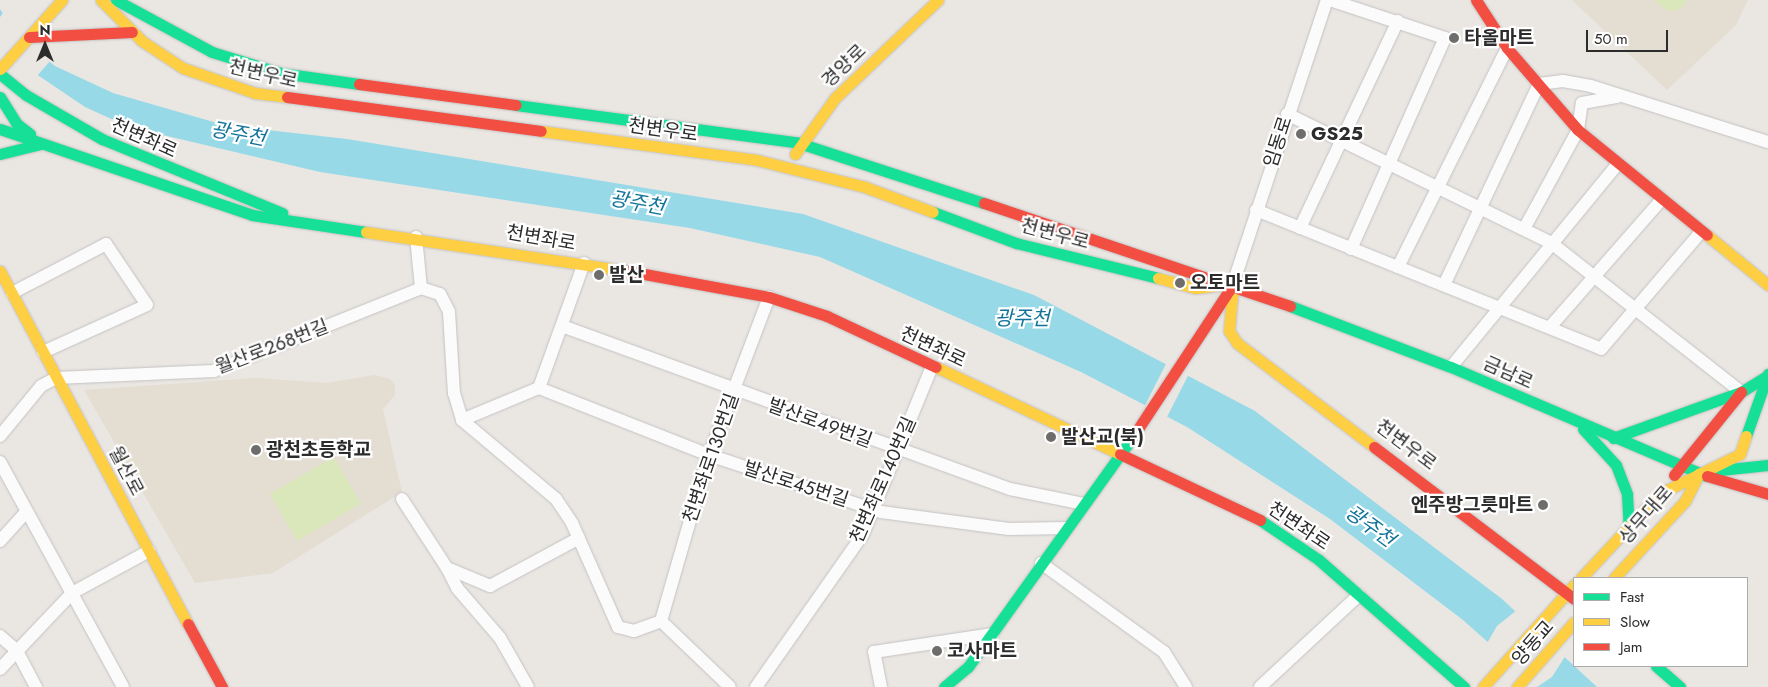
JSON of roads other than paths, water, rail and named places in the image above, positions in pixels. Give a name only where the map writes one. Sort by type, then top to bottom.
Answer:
[{"type":"street","points":[[49,0],[50,13]]},
{"type":"street","points":[[0,69],[62,0]]},
{"type":"street","name":"천변우로","points":[[101,0],[132,32],[183,68],[255,93],[790,168],[865,187],[1016,243],[1196,288],[1233,284]]},
{"type":"street","name":"천변우로","points":[[116,0],[212,52],[281,73],[799,143],[1233,284]]},
{"type":"street","name":"경양로","points":[[790,168],[799,143],[836,98],[938,0]]},
{"type":"street","points":[[1328,0],[1398,21],[1445,38],[1351,248]]},
{"type":"street","name":"임동로","points":[[1233,284],[1287,114],[1328,0]]},
{"type":"street","points":[[1476,0],[1507,48],[1578,130],[1768,286]]},
{"type":"street","points":[[1300,228],[1398,21]]},
{"type":"street","points":[[29,37],[102,30],[132,32]]},
{"type":"street","points":[[1398,267],[1436,186],[1507,48]]},
{"type":"street","name":"천변좌로","points":[[0,74],[26,95],[110,143],[312,227]]},
{"type":"street","points":[[1539,84],[1577,82],[1768,142]]},
{"type":"street","points":[[1444,285],[1482,209],[1539,84]]},
{"type":"street","points":[[1524,229],[1578,130],[1578,110],[1585,100],[1625,96]]},
{"type":"street","points":[[0,97],[16,123],[43,144]]},
{"type":"street","points":[[1287,114],[1550,242],[1742,392]]},
{"type":"street","name":"천변좌로","points":[[0,128],[210,203],[312,227],[416,237],[584,263],[770,298],[827,316],[1266,523],[1359,595],[1464,687]]},
{"type":"street","points":[[0,154],[43,144]]},
{"type":"street","points":[[1451,367],[1498,305],[1618,164]]},
{"type":"street","points":[[1550,327],[1661,200]]},
{"type":"street","points":[[1256,210],[1498,305],[1601,349],[1634,307],[1700,232]]},
{"type":"street","points":[[416,237],[421,288],[440,294],[449,312],[454,393],[462,420],[556,499],[579,538],[618,627],[634,630],[661,621],[730,687]]},
{"type":"street","points":[[12,293],[106,244],[146,305],[43,352]]},
{"type":"street","points":[[462,420],[539,388],[584,263]]},
{"type":"street","name":"월산로","points":[[0,271],[222,687]]},
{"type":"street","points":[[944,687],[968,667],[993,634],[1066,528],[1122,454],[1233,284]]},
{"type":"street","name":"천변우로","points":[[1233,284],[1229,331],[1237,343],[1572,593]]},
{"type":"street","name":"금남로","points":[[1233,284],[1451,367],[1577,423],[1681,466],[1768,494]]},
{"type":"street","name":"월산로268번길","points":[[56,378],[214,371],[421,288]]},
{"type":"street","name":"천변좌로130번길","points":[[661,621],[709,455],[770,298]]},
{"type":"street","name":"발산로49번길","points":[[562,326],[733,392],[1010,489],[1084,504]]},
{"type":"street","name":"천변좌로140번길","points":[[756,687],[863,534],[896,450],[932,367]]},
{"type":"street","points":[[1613,438],[1742,392],[1768,374]]},
{"type":"street","points":[[1699,473],[1740,454],[1768,374]]},
{"type":"street","points":[[0,436],[41,386],[56,378]]},
{"type":"street","name":"발산로45번길","points":[[539,388],[709,455],[873,510],[974,526],[1066,528]]},
{"type":"street","points":[[1659,494],[1742,392]]},
{"type":"street","points":[[1760,401],[1768,422]]},
{"type":"street","name":"상무대로","points":[[1577,423],[1616,465],[1627,494],[1628,529]]},
{"type":"street","points":[[0,462],[123,687]]},
{"type":"street","points":[[1699,473],[1768,465]]},
{"type":"street","name":"상무대로","points":[[1582,577],[1659,494],[1699,473]]},
{"type":"street","name":"상무대로","points":[[1615,577],[1685,500],[1699,473]]},
{"type":"street","points":[[402,499],[457,588],[500,638],[528,687]]},
{"type":"street","points":[[0,541],[26,512]]},
{"type":"street","points":[[446,568],[496,586],[579,538]]},
{"type":"street","points":[[0,669],[72,593],[149,551]]},
{"type":"street","points":[[1041,563],[1164,652],[1186,687]]},
{"type":"street","points":[[1484,687],[1572,593]]},
{"type":"street","points":[[1260,687],[1359,595]]},
{"type":"street","name":"양동교","points":[[1517,687],[1573,623]]},
{"type":"street","points":[[881,687],[874,652],[993,634]]},
{"type":"street","points":[[0,636],[17,651],[36,687]]},
{"type":"street","points":[[1657,667],[1680,687]]},
{"type":"water","name":"광주천","points":[[0,9],[18,37],[55,66],[113,93],[224,125],[347,139],[803,214],[1034,295],[1255,411],[1502,599],[1573,665],[1573,667],[1575,667],[1597,687],[1538,687],[1463,620],[1330,519],[1187,427],[1081,372],[820,257],[690,228],[320,172],[129,127],[85,107],[8,55],[0,43]]},
{"type":"place","name":"타올마트","points":[[1454,38]]},
{"type":"place","name":"GS25","points":[[1301,134]]},
{"type":"place","name":"발산","points":[[599,275]]},
{"type":"place","name":"오토마트","points":[[1180,283]]},
{"type":"place","name":"발산교(북)","points":[[1051,437]]},
{"type":"place","name":"광천초등학교","points":[[256,450]]},
{"type":"place","name":"엔주방그릇마트","points":[[1543,505]]},
{"type":"place","name":"코사마트","points":[[937,651]]}]
